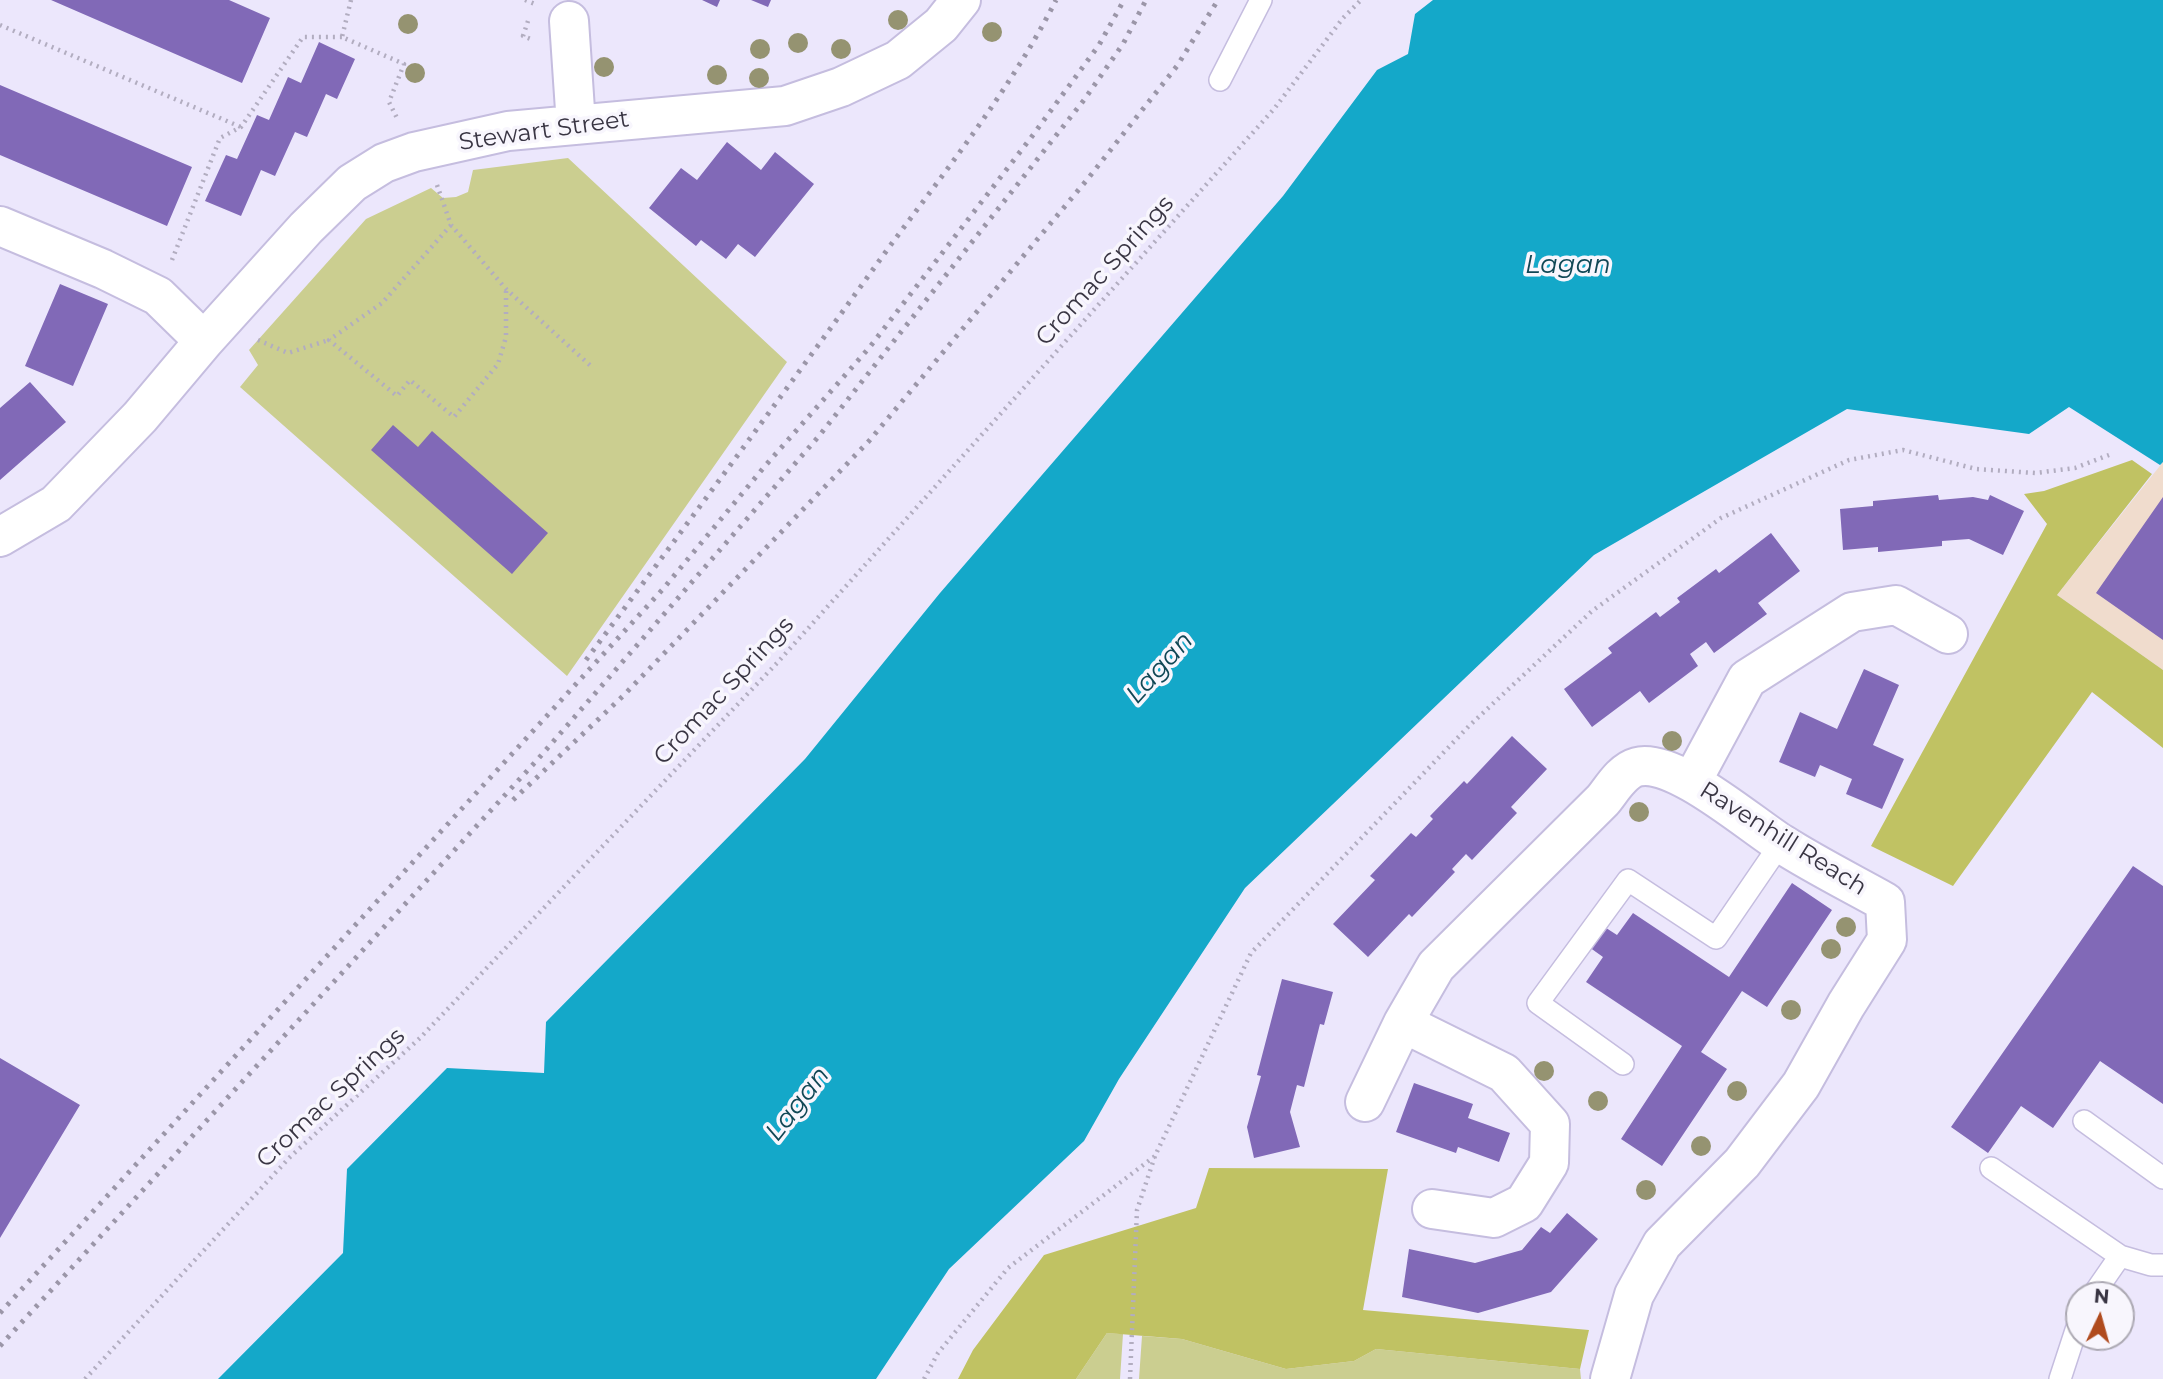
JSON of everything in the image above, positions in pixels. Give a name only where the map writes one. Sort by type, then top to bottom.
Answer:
[{"type":"street","name":"Stewart Street","points":[[0,537],[56,504],[140,417],[306,228],[352,183],[384,163],[414,152],[508,131],[785,106],[841,87],[898,60],[941,24],[961,0]]},
{"type":"street","points":[[569,21],[576,125]]},
{"type":"street","points":[[1,229],[103,269],[158,296],[215,329]]},
{"type":"street","points":[[1692,781],[1747,679],[1852,612],[1896,605],[1948,634]]},
{"type":"street","name":"Ravenhill Reach","points":[[1365,1102],[1403,1023],[1436,965],[1604,800],[1621,777],[1636,767],[1652,766],[1692,781],[1781,843],[1885,902],[1887,940],[1846,1004],[1801,1086],[1742,1163],[1662,1244],[1633,1295],[1610,1379]]},
{"type":"street","points":[[1403,1023],[1504,1073],[1550,1124],[1549,1163],[1524,1203],[1494,1218],[1432,1209]]},
{"type":"lane","points":[[1220,80],[1261,0]]},
{"type":"lane","points":[[1623,1064],[1538,1003],[1628,880],[1716,938],[1781,843]]},
{"type":"lane","points":[[2084,1121],[2163,1178]]},
{"type":"lane","points":[[1991,1168],[2120,1256],[2151,1265],[2163,1265]]},
{"type":"lane","points":[[2103,1281],[2120,1256]]},
{"type":"lane","points":[[2060,1379],[2069,1351]]},
{"type":"path","name":"Cromac Springs","points":[[85,1379],[290,1157],[420,1038],[777,663],[1274,109],[1343,18],[1361,0]]},
{"type":"path","points":[[0,24],[241,127]]},
{"type":"path","points":[[158,296],[220,138],[241,127],[303,37],[342,37]]},
{"type":"path","points":[[215,329],[253,338],[288,353],[329,340],[382,303],[451,225]]},
{"type":"path","points":[[329,340],[397,396],[410,380],[454,417],[498,365],[506,337],[506,289]]},
{"type":"path","points":[[1129,1379],[1138,1210],[1155,1156],[1251,953],[1469,726],[1592,611],[1721,518],[1849,460],[1903,450],[1976,469],[2035,473],[2075,468],[2109,455]]},
{"type":"path","points":[[924,1379],[938,1353],[1008,1268],[1155,1156]]},
{"type":"shaded area","points":[[2132,460],[2152,474],[2057,595],[2163,670],[2163,748],[2092,692],[1953,886],[1871,846],[2047,524],[2024,494],[2044,491]]},
{"type":"shaded area","points":[[2163,462],[2163,670],[2057,595]]},
{"type":"shaded area","points":[[1209,1168],[1388,1169],[1363,1310],[1589,1330],[1580,1369],[1376,1349],[1354,1361],[1286,1369],[1182,1339],[1107,1333],[1076,1379],[958,1379],[973,1350],[1044,1255],[1196,1208]]},
{"type":"green space","points":[[568,158],[787,362],[567,676],[240,387],[258,365],[249,350],[366,219],[431,188],[443,198],[468,192],[473,170]]},
{"type":"green space","points":[[1107,1333],[1123,1334],[1120,1379],[1076,1379]]},
{"type":"green space","points":[[1142,1336],[1182,1339],[1286,1369],[1354,1361],[1376,1349],[1580,1369],[1581,1379],[1139,1379]]},
{"type":"water","name":"Lagan","points":[[1433,0],[2163,0],[2163,462],[2160,465],[2069,407],[2029,434],[1847,409],[1594,555],[1245,888],[1119,1079],[1084,1141],[949,1269],[876,1379],[218,1379],[343,1253],[347,1169],[447,1068],[544,1073],[546,1022],[805,759],[940,593],[1283,196],[1377,70],[1408,54],[1415,14]]},
{"type":"building","points":[[51,0],[229,0],[270,18],[242,83]]},
{"type":"building","points":[[702,0],[720,0],[717,7]]},
{"type":"building","points":[[751,0],[771,0],[768,7]]},
{"type":"building","points":[[319,42],[355,59],[337,99],[326,94],[307,137],[295,132],[275,176],[261,170],[241,216],[205,201],[226,155],[237,159],[257,115],[269,120],[288,77],[301,83]]},
{"type":"building","points":[[0,85],[192,167],[167,226],[0,155]]},
{"type":"building","points":[[727,142],[761,170],[775,152],[814,184],[755,257],[738,244],[726,259],[701,240],[696,246],[649,208],[681,168],[697,180]]},
{"type":"building","points":[[60,284],[108,304],[73,386],[25,366]]},
{"type":"building","points":[[30,382],[66,422],[0,480],[0,408]]},
{"type":"building","points":[[393,425],[418,447],[432,431],[548,533],[512,574],[371,450]]},
{"type":"building","points":[[1938,495],[1939,500],[1973,497],[1988,500],[1990,495],[2024,511],[2003,555],[1969,539],[1942,541],[1942,546],[1878,552],[1878,547],[1843,550],[1840,509],[1873,506],[1873,501]]},
{"type":"building","points":[[2163,497],[2163,640],[2096,593]]},
{"type":"building","points":[[1771,533],[1800,571],[1758,603],[1767,614],[1714,653],[1706,642],[1690,654],[1698,666],[1649,703],[1640,691],[1592,727],[1564,689],[1612,653],[1608,648],[1656,612],[1660,617],[1680,602],[1677,598],[1716,569],[1719,573]]},
{"type":"building","points":[[1864,669],[1899,685],[1873,745],[1904,759],[1882,809],[1846,794],[1852,779],[1820,765],[1815,777],[1779,762],[1800,712],[1837,729]]},
{"type":"building","points":[[1512,736],[1547,769],[1511,807],[1517,813],[1472,860],[1466,854],[1452,869],[1455,872],[1412,917],[1409,914],[1368,957],[1333,924],[1375,880],[1370,876],[1411,833],[1416,837],[1433,819],[1430,816],[1464,781],[1467,784]]},
{"type":"building","points":[[2133,866],[2163,886],[2163,1104],[2100,1061],[2053,1128],[2021,1106],[1988,1153],[1951,1127]]},
{"type":"building","points":[[1792,883],[1832,910],[1767,1007],[1742,991],[1701,1052],[1727,1069],[1662,1166],[1621,1139],[1682,1046],[1586,982],[1603,957],[1589,947],[1603,926],[1617,935],[1633,913],[1729,977]]},
{"type":"building","points":[[1282,979],[1333,992],[1324,1025],[1320,1024],[1304,1087],[1297,1085],[1290,1112],[1300,1147],[1254,1158],[1247,1127],[1261,1076],[1257,1075]]},
{"type":"building","points":[[0,1058],[80,1105],[0,1238]]},
{"type":"building","points":[[1414,1083],[1473,1104],[1468,1118],[1510,1133],[1499,1162],[1458,1147],[1456,1153],[1396,1132]]},
{"type":"building","points":[[1567,1213],[1598,1239],[1551,1292],[1478,1313],[1402,1297],[1409,1249],[1475,1263],[1522,1250],[1541,1227],[1550,1233]]},
{"type":"railway","points":[[586,660],[977,128],[1019,65],[1056,0]]},
{"type":"railway","points":[[0,1313],[663,589],[765,466],[869,348],[1099,45],[1124,0]]},
{"type":"railway","points":[[0,1346],[538,759],[819,436],[1084,100],[1123,44],[1146,0]]},
{"type":"railway","points":[[513,800],[624,695],[869,441],[1086,181],[1177,66],[1218,0]]}]
